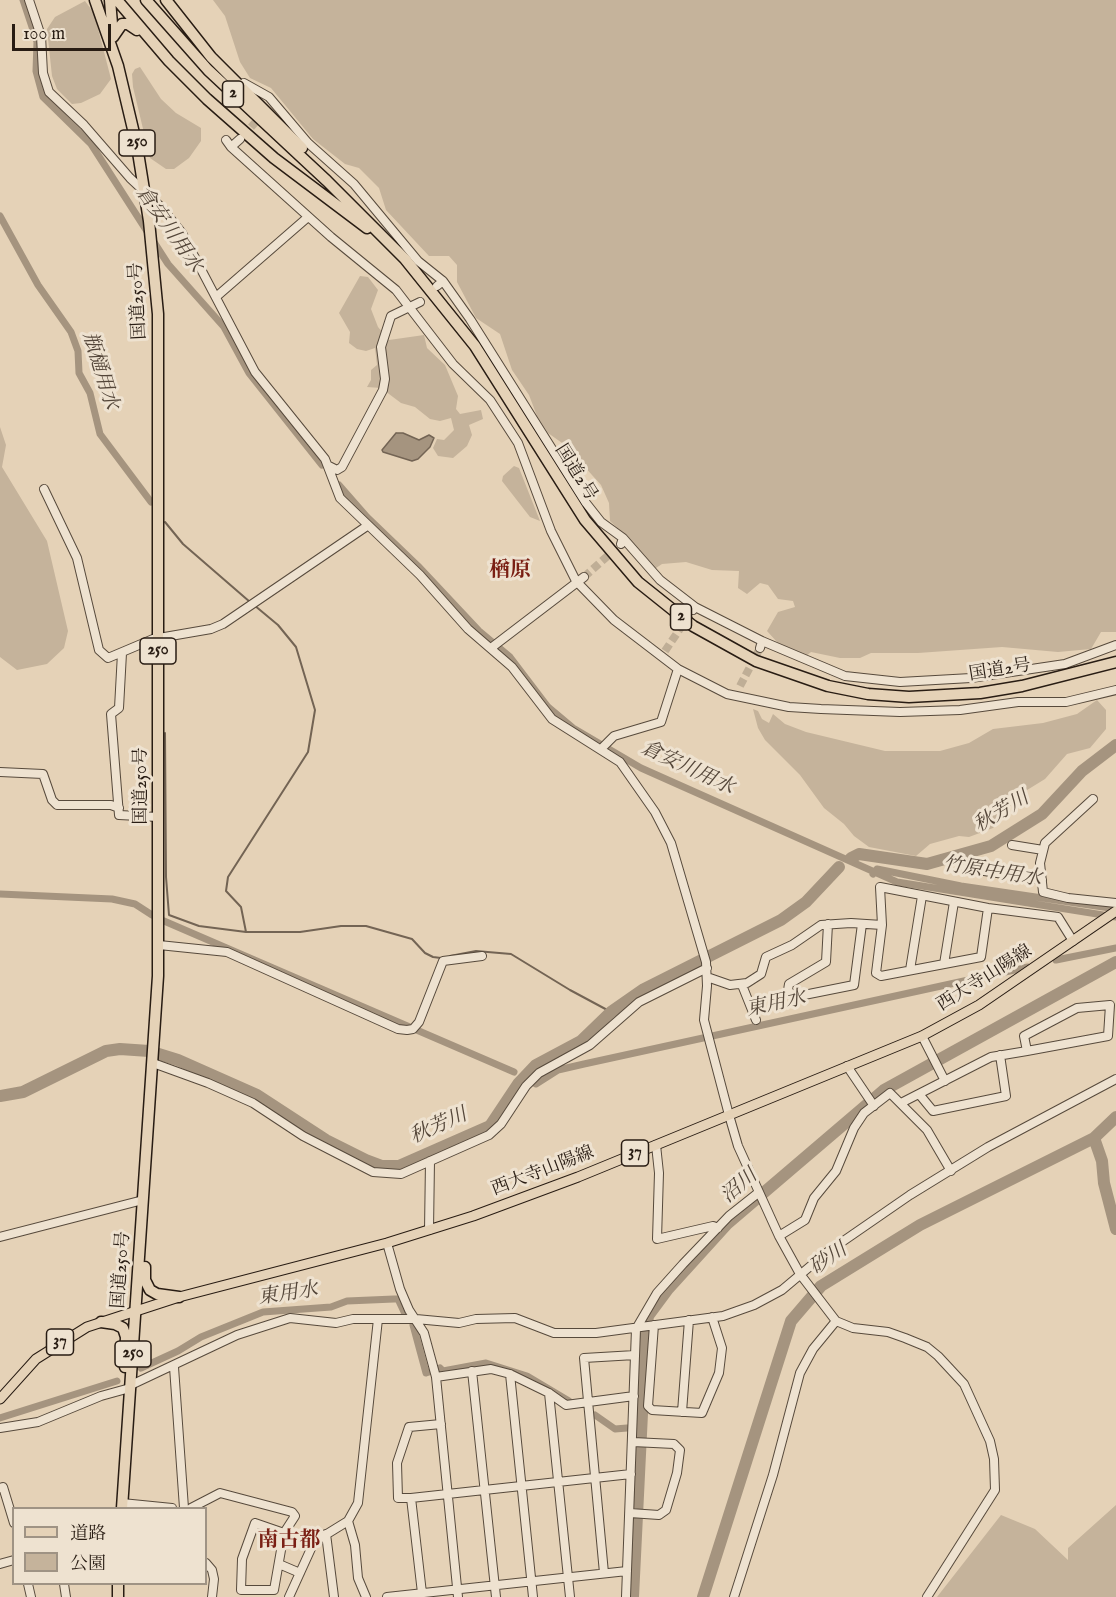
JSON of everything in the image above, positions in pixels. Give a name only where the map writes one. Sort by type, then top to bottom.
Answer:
[{"type":"highway","name":"国道250号","points":[[95,0],[111,37],[146,191],[158,314],[159,945],[122,1506]]},
{"type":"highway","points":[[105,0],[111,37]]},
{"type":"highway","name":"国道250号","points":[[110,0],[111,37]]},
{"type":"highway","points":[[117,0],[169,61]]},
{"type":"highway","name":"国道2号","points":[[146,0],[208,70],[327,181],[405,259],[475,346],[585,520],[638,582],[664,604],[725,645],[756,661],[828,686],[868,694],[909,697],[980,693],[1022,686],[1116,662]]},
{"type":"highway","points":[[166,0],[211,57],[324,170],[327,181]]},
{"type":"highway","points":[[111,37],[118,26],[128,24],[207,99],[274,158],[405,259]]},
{"type":"highway","name":"250","points":[[141,1222],[146,1240],[144,1274],[147,1285],[157,1294],[179,1297]]},
{"type":"highway","name":"250","points":[[100,1322],[115,1324],[123,1328],[126,1337],[124,1371],[130,1385]]},
{"type":"main road","name":"西大寺山陽線","points":[[0,1399],[36,1359],[72,1335],[100,1322],[179,1297],[387,1243],[526,1197],[921,1036],[980,1005],[1116,911]]},
{"type":"street","points":[[29,0],[41,36],[43,73],[49,92],[84,125],[182,233],[255,372],[329,466],[336,492],[367,526],[420,575],[468,629],[493,645],[552,719],[603,746],[627,770],[666,832],[706,965],[704,1006],[707,1035],[729,1115],[758,1193],[779,1236],[801,1276],[834,1318],[853,1328],[888,1332],[927,1347],[964,1384],[990,1441],[996,1490],[927,1597]]},
{"type":"street","points":[[244,83],[354,184],[440,284],[507,377],[586,503],[601,522],[693,609],[761,645],[845,676],[900,682],[971,678],[1065,664],[1116,645]]},
{"type":"street","points":[[231,147],[240,139]]},
{"type":"street","points":[[226,140],[308,217],[396,291],[410,307],[453,364],[489,400],[511,431],[550,531],[580,579],[614,620],[663,654],[678,669],[710,687],[736,695],[806,708],[918,712],[960,710],[1018,702],[1066,702],[1116,690]]},
{"type":"street","points":[[216,297],[308,217]]},
{"type":"street","points":[[329,466],[340,470],[362,434],[383,390],[385,379],[381,355],[387,324],[391,316],[420,302]]},
{"type":"street","points":[[44,489],[61,520],[80,567],[99,650],[108,658],[158,638],[217,627],[367,526]]},
{"type":"street","points":[[493,645],[580,579]]},
{"type":"street","points":[[122,653],[119,708],[111,714],[119,815],[158,817]]},
{"type":"street","points":[[603,746],[614,736],[661,722],[678,669]]},
{"type":"street","points":[[736,695],[740,686]]},
{"type":"street","points":[[0,772],[43,774],[52,800],[57,805],[111,805],[119,808]]},
{"type":"street","points":[[1093,799],[1045,843],[1040,863],[1043,892],[1047,895],[1116,903]]},
{"type":"street","points":[[1012,845],[1043,850]]},
{"type":"street","points":[[965,868],[1042,880]]},
{"type":"street","points":[[988,908],[981,957],[881,976],[876,973],[882,925],[880,887],[988,908],[1058,917],[1072,941]]},
{"type":"street","points":[[910,970],[922,896]]},
{"type":"street","points":[[944,964],[954,902]]},
{"type":"street","points":[[828,924],[826,962],[789,984],[788,990],[794,997],[854,985],[862,924]]},
{"type":"street","points":[[707,977],[730,985],[742,985],[760,974],[766,957],[792,945],[821,925],[882,925]]},
{"type":"street","points":[[159,945],[227,952],[398,1029],[407,1030],[413,1029],[419,1022],[443,961],[482,956]]},
{"type":"street","points":[[153,1062],[253,1103],[303,1136],[373,1172],[401,1174],[489,1136],[501,1124],[526,1086],[539,1074],[590,1044],[639,1002],[706,965]]},
{"type":"street","points":[[742,985],[756,1020]]},
{"type":"street","points":[[901,1103],[991,1057],[1027,1051],[1108,1036],[1110,1005],[1077,1008],[1024,1036],[1027,1051]]},
{"type":"street","points":[[921,1036],[945,1081]]},
{"type":"street","points":[[919,1094],[933,1111],[1006,1096],[1000,1055]]},
{"type":"street","points":[[847,1066],[874,1106]]},
{"type":"street","points":[[0,1428],[38,1422],[174,1367],[237,1335],[290,1318],[336,1323],[353,1319],[416,1319],[459,1323],[476,1319],[515,1318],[554,1333],[596,1333],[712,1317],[754,1305],[782,1290],[885,1211],[988,1147],[1116,1079]]},
{"type":"street","points":[[779,1236],[805,1220],[814,1198],[836,1172],[854,1128],[874,1106],[890,1093],[934,1139],[939,1154],[951,1171]]},
{"type":"street","points":[[656,1145],[659,1173],[657,1239],[713,1226],[718,1228]]},
{"type":"street","points":[[429,1230],[430,1161]]},
{"type":"street","points":[[626,1597],[636,1329],[657,1293],[718,1228],[758,1193]]},
{"type":"street","points":[[0,1237],[143,1200]]},
{"type":"street","points":[[387,1243],[400,1289],[424,1333],[436,1377],[458,1593]]},
{"type":"street","points":[[654,1325],[648,1406],[652,1410],[702,1413],[719,1373],[722,1348],[712,1317]]},
{"type":"street","points":[[734,1597],[762,1511],[800,1373],[834,1318]]},
{"type":"street","points":[[289,1597],[314,1542],[348,1521],[358,1503],[378,1319]]},
{"type":"street","points":[[682,1412],[689,1320]]},
{"type":"street","points":[[604,1573],[584,1358],[635,1355]]},
{"type":"street","points":[[174,1367],[184,1507]]},
{"type":"street","points":[[436,1377],[491,1369],[510,1374],[549,1393],[566,1405],[634,1396]]},
{"type":"street","points":[[472,1371],[496,1597]]},
{"type":"street","points":[[510,1374],[533,1597]]},
{"type":"street","points":[[549,1393],[570,1597]]},
{"type":"street","points":[[441,1424],[409,1427],[397,1463],[398,1498],[632,1474]]},
{"type":"street","points":[[630,1513],[659,1515],[666,1510],[677,1473],[680,1450],[674,1444],[633,1442]]},
{"type":"street","points":[[0,1488],[3,1487],[12,1516]]},
{"type":"street","points":[[194,1507],[220,1492],[292,1512],[295,1516],[284,1533],[274,1590],[241,1590],[242,1559],[255,1523],[284,1533]]},
{"type":"street","points":[[411,1497],[422,1593]]},
{"type":"street","points":[[122,1506],[139,1507]]},
{"type":"street","points":[[348,1521],[355,1545],[358,1578],[366,1597]]},
{"type":"street","points":[[326,1534],[334,1597]]},
{"type":"street","points":[[207,1564],[212,1570],[214,1579],[212,1597]]},
{"type":"street","points":[[279,1564],[300,1573]]},
{"type":"street","points":[[387,1597],[422,1593],[458,1593],[495,1585],[627,1571]]},
{"type":"green space","points":[[213,0],[1116,0],[1116,632],[1101,632],[1091,649],[1058,652],[1002,647],[918,653],[871,653],[860,658],[840,658],[811,652],[805,657],[777,642],[767,631],[778,612],[795,607],[793,601],[778,599],[768,585],[760,583],[747,594],[738,588],[739,571],[712,570],[686,562],[662,564],[653,570],[627,537],[610,521],[609,503],[601,485],[565,445],[548,433],[537,416],[529,395],[512,370],[500,334],[476,318],[457,282],[457,265],[449,256],[429,256],[386,210],[379,188],[359,168],[345,164],[313,139],[271,88],[250,78],[240,62],[225,16]]},
{"type":"green space","points":[[85,1],[94,13],[111,79],[100,94],[81,103],[72,104],[57,89],[52,76],[47,29],[55,17]]},
{"type":"green space","points":[[140,67],[161,99],[176,113],[201,128],[201,141],[189,158],[174,169],[166,169],[150,158],[133,87],[132,74]]},
{"type":"green space","points":[[360,276],[368,277],[378,290],[371,309],[378,327],[389,340],[424,335],[427,348],[445,365],[458,396],[456,409],[460,414],[481,410],[483,419],[469,425],[472,435],[467,446],[453,458],[438,456],[433,448],[437,439],[444,440],[454,430],[451,418],[440,421],[430,419],[415,407],[401,403],[381,388],[367,387],[371,380],[371,370],[377,365],[375,348],[366,351],[357,349],[349,343],[350,332],[339,313]]},
{"type":"green space","points":[[0,427],[6,445],[2,467],[47,541],[68,631],[64,648],[47,664],[17,670],[0,657]]},
{"type":"green space","points":[[514,466],[519,468],[540,521],[530,517],[502,481],[503,476]]},
{"type":"green space","points":[[1097,700],[1106,710],[1106,729],[1090,748],[1067,754],[1045,779],[1019,795],[993,828],[969,837],[959,836],[930,844],[916,856],[869,847],[854,836],[844,824],[824,808],[800,775],[765,740],[758,728],[753,709],[769,723],[773,714],[785,724],[806,732],[885,751],[940,751],[969,743],[993,729],[1043,723],[1077,714]]},
{"type":"green space","points":[[1116,1505],[1116,1597],[937,1597],[1001,1515],[1035,1529],[1068,1560],[1068,1548]]},
{"type":"shaded area","points":[[396,433],[403,433],[419,440],[429,435],[434,438],[430,447],[418,459],[412,461],[383,452],[382,450]]},
{"type":"waterway","name":"倉安川用水","points":[[23,0],[37,42],[36,71],[43,97],[91,144],[168,264],[224,327],[249,373],[322,465]]},
{"type":"waterway","name":"瓶樋用水","points":[[0,216],[38,285],[71,332],[78,351],[79,373],[90,393],[100,434],[151,502]]},
{"type":"waterway","name":"倉安川用水","points":[[339,485],[367,517],[418,566],[479,631],[510,657],[548,707],[573,728],[641,768],[897,882],[1116,917]]},
{"type":"waterway","points":[[165,522],[183,544],[250,602]]},
{"type":"waterway","points":[[246,932],[241,907],[226,891],[228,877],[308,752],[315,710],[296,647],[278,625],[254,605]]},
{"type":"waterway","points":[[165,733],[166,877],[169,915],[199,926],[246,932],[300,932],[341,926],[366,926],[412,939],[425,953],[441,958]]},
{"type":"waterway","name":"秋芳川","points":[[851,858],[859,854],[927,864],[991,846],[1042,814],[1082,771],[1116,745]]},
{"type":"waterway","name":"秋芳川","points":[[0,1096],[23,1092],[106,1051],[120,1049],[149,1051],[178,1060],[257,1095],[326,1140],[366,1160],[382,1166],[399,1166],[490,1126],[518,1084],[536,1065],[581,1041],[611,1012],[644,989],[781,920],[806,902],[839,867]]},
{"type":"waterway","name":"竹原中用水","points":[[873,874],[877,869],[961,886],[1110,908]]},
{"type":"waterway","points":[[0,894],[112,899],[135,904],[152,915]]},
{"type":"waterway","points":[[164,921],[514,1072]]},
{"type":"waterway","name":"東用水","points":[[1056,960],[1116,948]]},
{"type":"waterway","points":[[450,956],[476,951],[511,954],[611,1012]]},
{"type":"waterway","name":"沼川","points":[[633,1597],[646,1332],[648,1316],[668,1289],[727,1224],[884,1090],[1116,962]]},
{"type":"waterway","name":"東用水","points":[[533,1082],[536,1084],[558,1070],[1028,967]]},
{"type":"waterway","name":"砂川","points":[[703,1597],[791,1321],[821,1286],[920,1225],[1094,1138],[1116,1117]]},
{"type":"waterway","points":[[1094,1138],[1102,1161],[1104,1183],[1116,1229]]},
{"type":"waterway","name":"東用水","points":[[141,1368],[178,1351],[201,1337],[263,1312],[331,1307],[347,1301],[398,1299],[406,1316]]},
{"type":"waterway","name":"東用水","points":[[413,1325],[426,1373],[429,1372]]},
{"type":"waterway","name":"東用水","points":[[440,1368],[443,1371],[486,1363],[527,1376],[569,1401]]},
{"type":"waterway","name":"東用水","points":[[0,1418],[117,1381]]},
{"type":"waterway","name":"東用水","points":[[595,1415],[615,1429],[627,1428]]},
{"type":"tunnel","points":[[243,136],[261,116]]},
{"type":"tunnel","points":[[584,577],[621,544]]},
{"type":"tunnel","points":[[665,651],[692,611]]},
{"type":"tunnel","points":[[740,686],[760,648]]},
{"type":"district","name":"楢原","points":[[510,572]]},
{"type":"district","name":"南古都","points":[[289,1542]]}]
